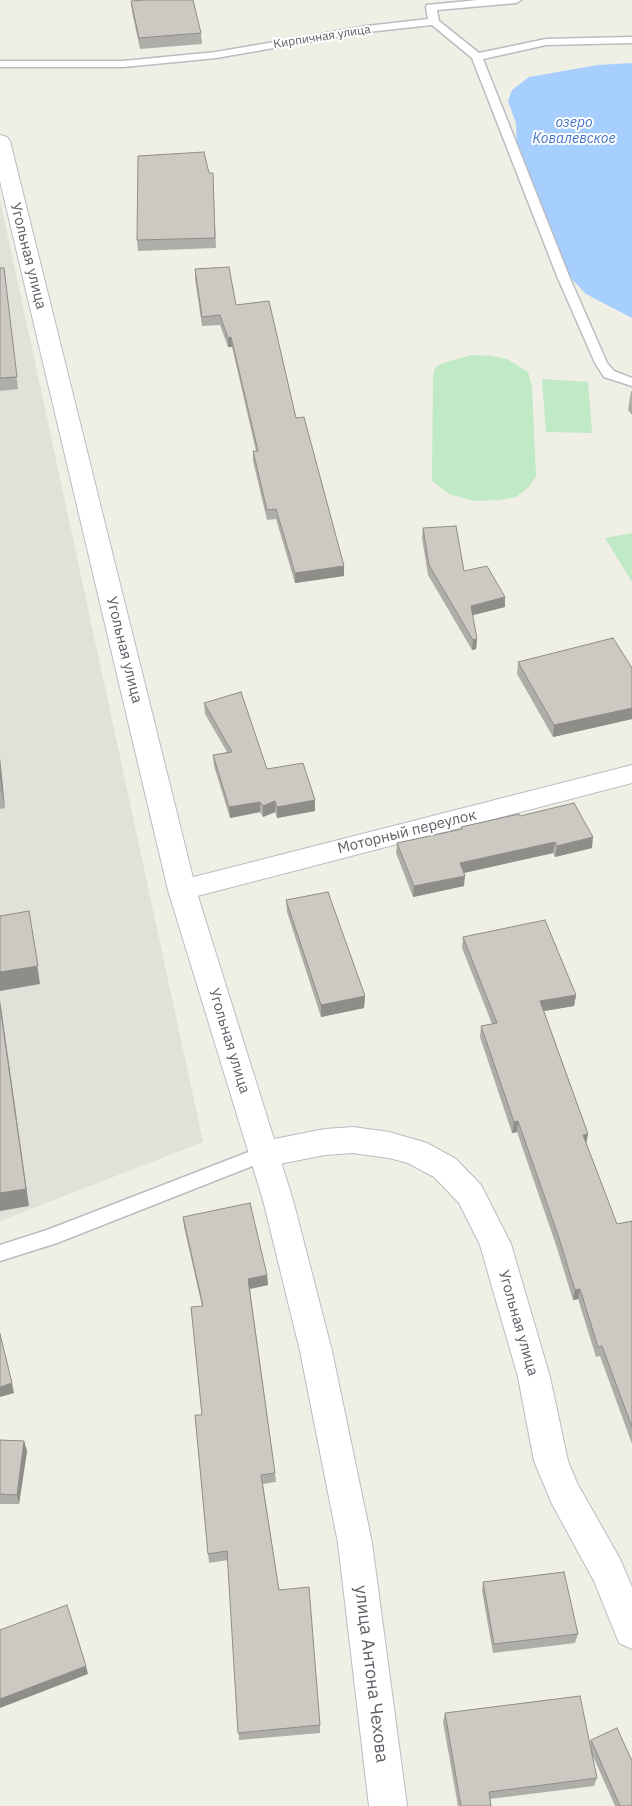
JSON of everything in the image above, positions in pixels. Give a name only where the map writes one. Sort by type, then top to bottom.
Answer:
[{"type":"street","name":"Угольная улица","points":[[0,141],[182,890],[278,1200],[316,1351],[354,1543]]},
{"type":"street","name":"Моторный переулок","points":[[182,890],[632,774]]},
{"type":"street","name":"Угольная улица","points":[[264,1154],[325,1142],[353,1140],[389,1145],[416,1152],[445,1168],[470,1194],[495,1244],[534,1377],[551,1460],[564,1493],[608,1572],[632,1631]]},
{"type":"street","name":"улица Антона Чехова","points":[[354,1543],[388,1806]]},
{"type":"lane","points":[[516,0],[431,4],[434,22],[477,57],[563,276],[601,363],[608,374],[632,382]]},
{"type":"lane","name":"Кирпичная улица","points":[[0,64],[123,64],[165,60],[216,55],[367,29],[434,22]]},
{"type":"lane","points":[[477,57],[546,42],[632,40]]},
{"type":"lane","points":[[0,1253],[50,1237],[264,1154]]},
{"type":"shaded area","points":[[0,200],[203,1142],[0,1221]]},
{"type":"green space","points":[[471,355],[507,359],[528,372],[532,387],[536,476],[529,487],[516,497],[474,501],[449,494],[432,481],[433,375],[435,368],[443,363]]},
{"type":"green space","points":[[542,379],[588,382],[592,433],[546,432]]},
{"type":"green space","points":[[632,533],[632,582],[605,538]]},
{"type":"water","name":"озеро Ковалевское","points":[[632,63],[632,318],[586,294],[568,275],[517,150],[516,123],[508,101],[512,90],[529,77],[598,65]]},
{"type":"building","points":[[193,0],[201,33],[139,38],[131,1]]},
{"type":"building","points":[[204,152],[209,173],[213,173],[215,238],[137,240],[138,156]]},
{"type":"building","points":[[229,267],[236,305],[269,301],[296,418],[304,417],[344,566],[295,573],[276,509],[267,510],[253,451],[258,451],[231,337],[228,338],[220,315],[202,317],[195,269]]},
{"type":"building","points":[[0,268],[4,268],[17,377],[0,378]]},
{"type":"building","points":[[456,526],[464,571],[487,566],[505,597],[471,606],[477,639],[473,640],[429,565],[423,528]]},
{"type":"building","points":[[613,638],[632,668],[632,708],[554,725],[518,662]]},
{"type":"building","points":[[241,692],[267,769],[303,763],[315,800],[277,807],[275,801],[263,806],[260,802],[229,807],[213,755],[232,752],[204,703]]},
{"type":"building","points":[[0,771],[2,791],[0,791]]},
{"type":"building","points":[[574,803],[593,837],[557,846],[555,842],[460,863],[465,876],[414,886],[397,843],[462,829],[461,827]]},
{"type":"building","points":[[328,892],[365,996],[321,1005],[286,900]]},
{"type":"building","points":[[29,911],[38,966],[0,972],[0,916]]},
{"type":"building","points":[[545,920],[576,995],[540,1001],[588,1134],[583,1135],[617,1224],[632,1221],[632,1427],[602,1346],[598,1347],[580,1289],[575,1290],[518,1121],[514,1122],[481,1026],[497,1023],[463,937]]},
{"type":"building","points":[[0,1006],[26,1189],[0,1193]]},
{"type":"building","points":[[250,1203],[267,1275],[248,1279],[275,1473],[261,1475],[279,1590],[309,1587],[320,1725],[238,1733],[227,1551],[208,1554],[195,1415],[202,1415],[191,1307],[203,1306],[183,1217]]},
{"type":"building","points":[[0,1334],[12,1383],[0,1387]]},
{"type":"building","points":[[0,1440],[24,1441],[17,1495],[0,1494]]},
{"type":"building","points":[[564,1572],[578,1634],[494,1644],[483,1582]]},
{"type":"building","points":[[67,1605],[86,1666],[0,1699],[0,1630]]},
{"type":"building","points":[[580,1696],[597,1778],[489,1792],[491,1806],[461,1806],[445,1713]]},
{"type":"building","points":[[617,1728],[632,1761],[632,1806],[620,1806],[591,1740]]}]
